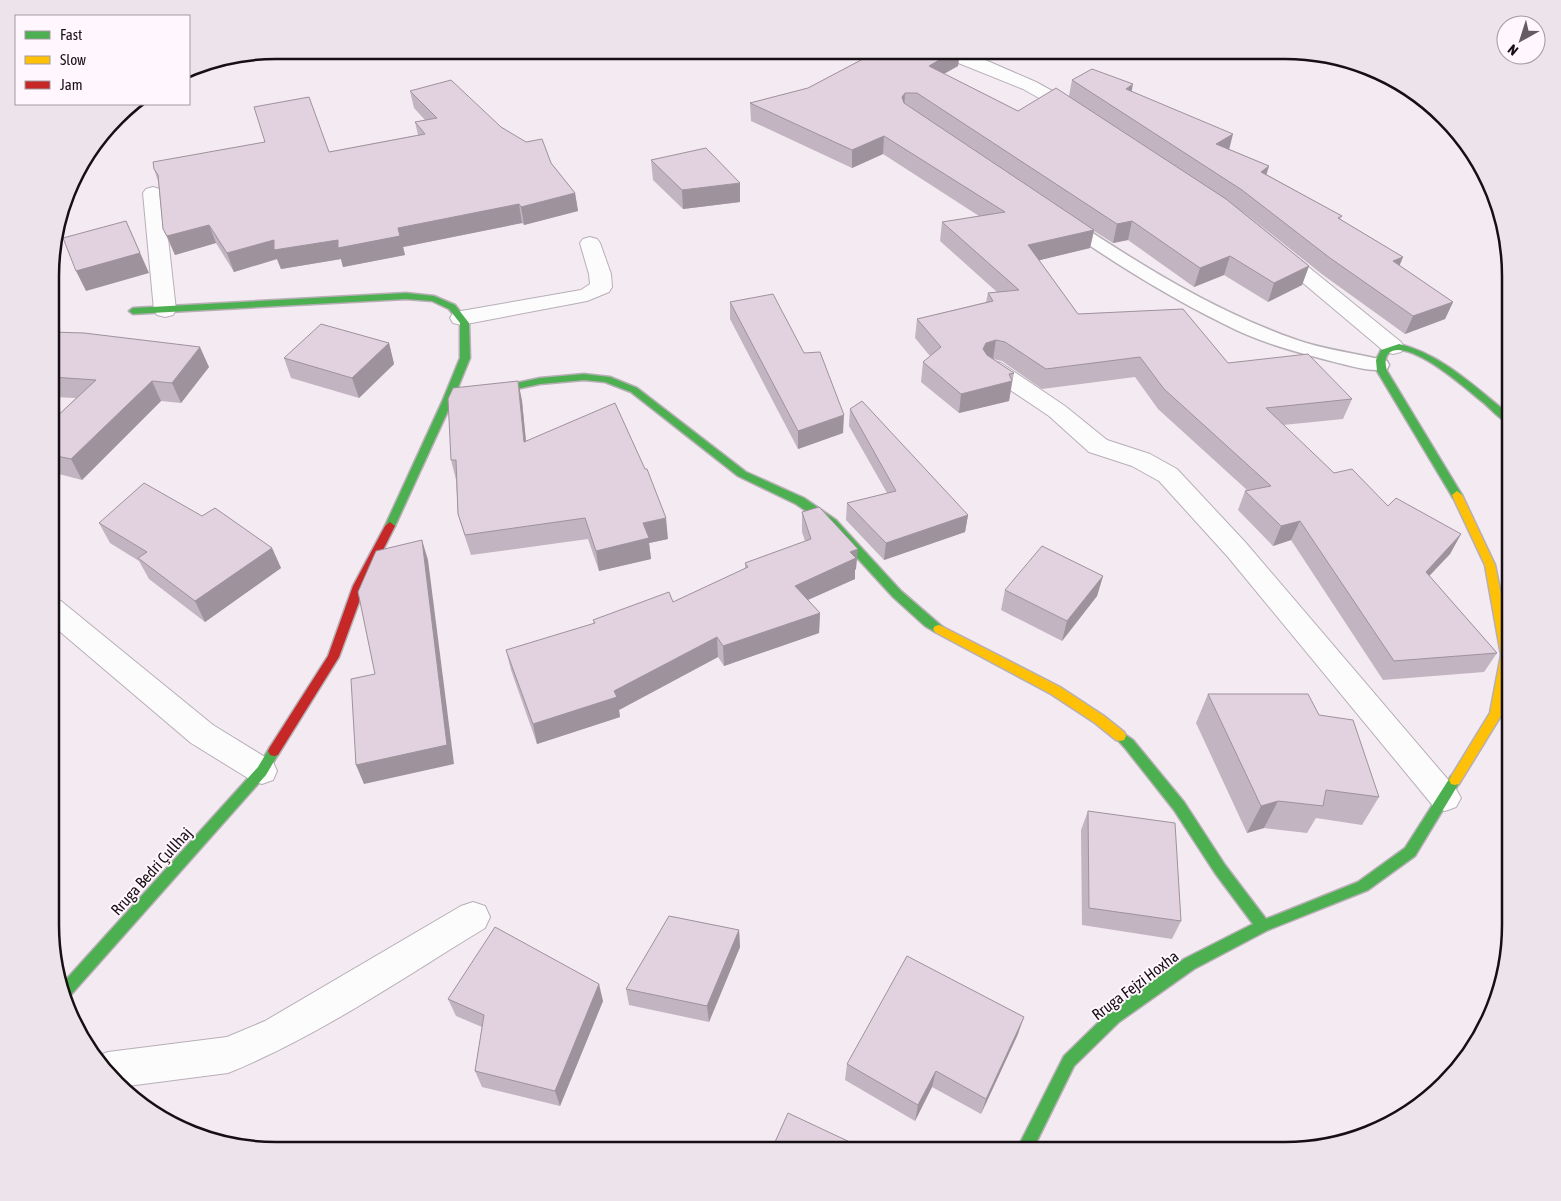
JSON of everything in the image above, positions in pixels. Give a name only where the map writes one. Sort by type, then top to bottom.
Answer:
[{"type":"street","points":[[968,59],[1055,97],[1095,123]]},
{"type":"street","points":[[153,193],[165,310]]},
{"type":"street","points":[[133,311],[406,296],[434,299],[452,307],[460,318],[587,295],[601,287],[602,273],[591,253],[590,243]]},
{"type":"street","points":[[1266,243],[1393,347]]},
{"type":"street","name":"Rruga Bedri Çullhaj","points":[[68,988],[262,771],[333,657],[359,586],[378,551],[447,402],[465,358],[464,323],[460,318]]},
{"type":"street","points":[[1380,365],[1380,358],[1384,351],[1393,347],[1406,347],[1432,358],[1502,414]]},
{"type":"street","name":"Rruga Fejzi Hoxha","points":[[1380,365],[1456,492],[1490,565],[1502,629]]},
{"type":"street","points":[[993,368],[1057,412],[1098,446],[1142,460],[1168,475],[1237,550],[1445,798]]},
{"type":"street","points":[[447,402],[555,379],[598,377],[615,381],[634,390],[742,474],[800,501],[832,523],[897,594],[929,623],[968,646],[1067,696],[1102,719],[1129,744],[1179,806],[1220,869],[1263,926]]},
{"type":"street","points":[[59,615],[202,734],[262,771]]},
{"type":"street","name":"Rruga Fejzi Hoxha","points":[[1028,1142],[1069,1061],[1108,1024],[1189,964],[1263,926],[1363,886],[1410,852],[1496,714],[1502,682]]},
{"type":"street","points":[[114,1069],[228,1055],[278,1033],[473,917]]},
{"type":"lane","points":[[1054,214],[1118,257],[1231,321],[1289,344],[1341,358],[1380,365]]},
{"type":"building","points":[[863,59],[941,59],[929,66],[1018,111],[1056,88],[1226,199],[1309,266],[1274,283],[1230,256],[1200,268],[1132,221],[1117,224],[917,93],[905,93],[902,97],[904,103],[1094,230],[1028,245],[1078,314],[1183,309],[1228,363],[1308,354],[1352,399],[1266,408],[1334,473],[1352,469],[1388,506],[1396,498],[1461,534],[1426,572],[1497,653],[1394,661],[1300,521],[1281,526],[1245,491],[1271,486],[1164,389],[1140,357],[1046,369],[1005,342],[996,340],[986,343],[983,349],[987,355],[1014,373],[1009,374],[1012,381],[961,394],[923,362],[941,347],[917,319],[993,301],[988,293],[1019,290],[942,222],[1005,212],[884,136],[852,150],[750,103],[808,88]]},
{"type":"building","points":[[1092,69],[1133,84],[1126,89],[1233,134],[1216,144],[1269,166],[1261,172],[1342,216],[1338,218],[1403,257],[1393,261],[1453,302],[1413,316],[1330,258],[1242,190],[1072,80]]},
{"type":"building","points":[[451,80],[501,127],[526,142],[542,139],[551,163],[575,193],[521,207],[519,204],[398,228],[400,236],[338,248],[338,240],[274,250],[274,240],[227,253],[209,225],[167,236],[163,229],[158,175],[154,169],[153,162],[265,142],[254,107],[309,97],[329,152],[425,134],[415,122],[437,118],[410,91]]},
{"type":"building","points":[[706,148],[740,183],[682,190],[651,160]]},
{"type":"building","points":[[126,221],[140,253],[76,271],[63,238]]},
{"type":"building","points":[[773,294],[804,353],[820,352],[844,415],[798,431],[730,302]]},
{"type":"building","points":[[321,324],[389,343],[352,378],[284,358]]},
{"type":"building","points":[[59,332],[84,333],[200,347],[172,383],[152,381],[71,459],[59,456],[59,414],[96,380],[59,377]]},
{"type":"building","points":[[518,381],[524,442],[615,403],[645,469],[647,469],[666,518],[643,523],[649,538],[596,551],[585,518],[465,535],[458,514],[456,460],[451,460],[448,399],[453,388]]},
{"type":"building","points":[[862,401],[968,515],[886,543],[847,503],[896,491],[850,409]]},
{"type":"building","points":[[144,483],[202,516],[215,508],[272,548],[195,601],[138,558],[147,552],[99,523]]},
{"type":"building","points":[[819,507],[858,549],[850,552],[856,558],[795,586],[820,613],[723,646],[717,637],[614,691],[617,697],[533,724],[506,650],[595,623],[593,620],[669,592],[673,602],[748,567],[745,563],[811,539],[802,512]]},
{"type":"building","points":[[422,540],[447,745],[356,765],[351,679],[375,674],[358,592],[376,551]]},
{"type":"building","points":[[1042,546],[1103,576],[1067,621],[1005,590]]},
{"type":"building","points":[[1208,694],[1308,694],[1319,715],[1353,720],[1379,797],[1326,790],[1323,806],[1278,801],[1261,806]]},
{"type":"building","points":[[1088,811],[1175,823],[1181,921],[1089,908]]},
{"type":"building","points":[[669,916],[739,930],[707,1006],[626,989]]},
{"type":"building","points":[[495,927],[599,984],[555,1091],[475,1071],[484,1015],[448,999]]},
{"type":"building","points":[[907,956],[1024,1017],[986,1099],[936,1071],[918,1105],[847,1064]]},
{"type":"building","points":[[788,1113],[850,1142],[775,1142]]},
{"type":"traffic: fast","points":[[133,311],[406,296],[434,299],[452,307],[464,323],[465,358],[447,402],[390,526]]},
{"type":"traffic: fast","points":[[1457,495],[1382,371],[1381,357],[1387,350],[1399,347],[1414,351],[1450,372],[1502,414]]},
{"type":"traffic: fast","points":[[483,393],[540,381],[584,377],[607,379],[634,390],[742,474],[800,501],[832,523],[897,594],[929,623],[939,629]]},
{"type":"traffic: fast","points":[[1120,736],[1129,744],[1179,806],[1220,869],[1263,926]]},
{"type":"traffic: fast","points":[[68,988],[262,771],[274,751]]},
{"type":"traffic: fast","points":[[1028,1142],[1069,1061],[1114,1017],[1189,964],[1263,926],[1363,886],[1410,852],[1455,780]]},
{"type":"traffic: slow","points":[[1457,495],[1490,565],[1502,629]]},
{"type":"traffic: slow","points":[[939,629],[1078,704],[1120,736]]},
{"type":"traffic: slow","points":[[1455,780],[1496,714],[1502,682]]},
{"type":"traffic: jam","points":[[274,751],[333,657],[359,586],[390,526]]}]
